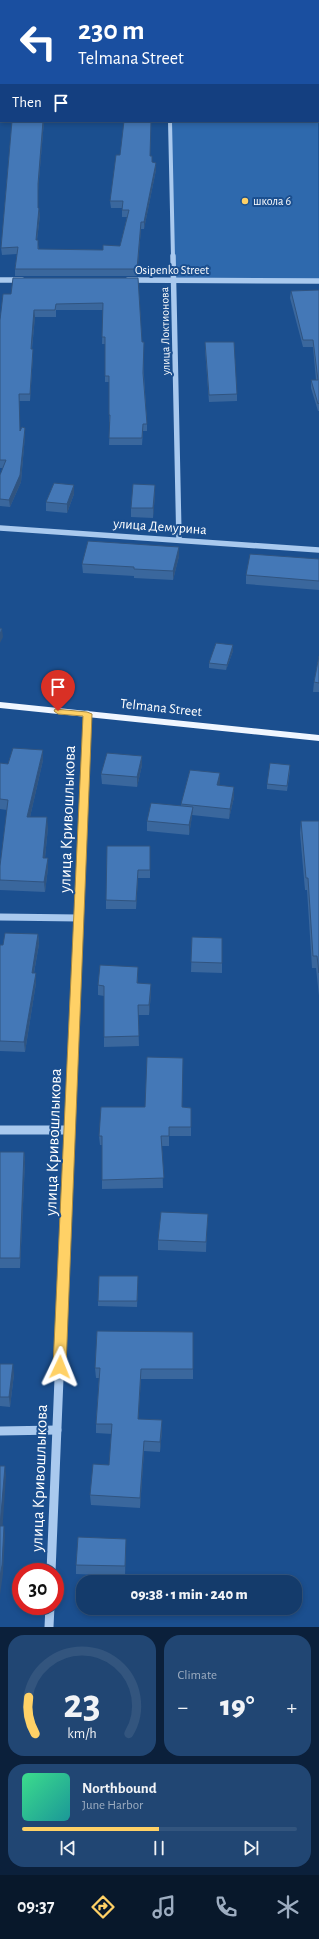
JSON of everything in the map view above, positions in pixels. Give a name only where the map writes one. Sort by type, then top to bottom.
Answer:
[{"type":"main road","name":"Telmana Street","points":[[0,705],[319,738]]},
{"type":"street","name":"улица Локтионова","points":[[170,122],[179,540]]},
{"type":"street","points":[[0,280],[32,280]]},
{"type":"street","name":"Osipenko Street","points":[[118,280],[319,281]]},
{"type":"street","name":"улица Демурина","points":[[0,528],[319,550]]},
{"type":"street","name":"улица Кривошлыкова","points":[[51,1563],[87,714]]},
{"type":"street","points":[[0,917],[79,918]]},
{"type":"street","points":[[0,1130],[70,1130]]},
{"type":"street","points":[[0,1431],[57,1430]]},
{"type":"street","points":[[49,1627],[50,1615]]},
{"type":"shaded area","name":"школа 6","points":[[170,122],[318,122],[319,281],[173,280]]},
{"type":"building","points":[[12,122],[43,122],[38,184],[39,208],[36,240],[38,240],[38,249],[103,250],[103,245],[120,246],[129,210],[122,210],[123,201],[110,201],[116,155],[120,155],[124,122],[151,122],[150,156],[152,156],[152,162],[156,163],[144,222],[141,222],[137,269],[15,269],[18,247],[1,248]]},
{"type":"building","points":[[13,278],[138,278],[142,342],[144,342],[143,373],[147,424],[143,424],[142,438],[109,438],[109,376],[105,376],[105,337],[102,337],[103,303],[56,304],[55,310],[34,310],[30,394],[19,394],[20,431],[22,427],[25,428],[20,475],[9,500],[0,499],[0,475],[6,460],[0,460],[0,320],[3,294],[11,294]]},
{"type":"building","points":[[319,290],[318,404],[311,380],[318,380],[313,340],[303,340],[291,291]]},
{"type":"building","points":[[205,342],[234,342],[237,394],[209,395]]},
{"type":"building","points":[[54,483],[74,485],[67,504],[46,502]]},
{"type":"building","points":[[133,484],[155,485],[153,508],[131,508]]},
{"type":"building","points":[[88,541],[179,547],[173,571],[134,569],[134,567],[82,564]]},
{"type":"building","points":[[250,554],[319,559],[319,581],[246,575]]},
{"type":"building","points":[[216,643],[233,645],[227,665],[209,663]]},
{"type":"building","points":[[319,656],[319,683],[314,682]]},
{"type":"building","points":[[13,748],[43,750],[27,817],[47,817],[43,858],[48,858],[44,882],[0,880],[0,866],[8,800],[0,799],[0,763],[8,764]]},
{"type":"building","points":[[107,753],[142,756],[137,777],[101,774]]},
{"type":"building","points":[[270,763],[290,765],[287,786],[267,784]]},
{"type":"building","points":[[190,770],[220,773],[217,785],[234,787],[230,809],[181,804]]},
{"type":"building","points":[[151,803],[193,807],[189,825],[147,821]]},
{"type":"building","points":[[301,821],[319,821],[319,973],[317,956],[313,956],[308,878],[306,878]]},
{"type":"building","points":[[107,846],[150,846],[150,870],[138,870],[136,901],[106,900]]},
{"type":"building","points":[[5,933],[38,934],[32,973],[36,973],[24,1042],[0,1041],[0,945],[3,945]]},
{"type":"building","points":[[192,937],[222,938],[222,963],[191,962]]},
{"type":"building","points":[[100,965],[138,967],[137,983],[151,984],[149,1005],[138,1005],[139,1036],[104,1037],[104,986],[98,985]]},
{"type":"building","points":[[147,1057],[183,1058],[182,1107],[191,1108],[191,1127],[169,1127],[169,1136],[161,1136],[164,1178],[102,1180],[102,1136],[99,1136],[101,1107],[145,1107]]},
{"type":"building","points":[[0,1152],[24,1152],[20,1258],[0,1258]]},
{"type":"building","points":[[161,1212],[208,1214],[206,1242],[158,1240]]},
{"type":"building","points":[[99,1276],[138,1276],[137,1301],[98,1301]]},
{"type":"building","points":[[97,1331],[193,1332],[193,1369],[141,1369],[138,1419],[162,1420],[160,1442],[144,1441],[140,1498],[90,1495],[93,1464],[109,1465],[112,1424],[96,1424],[100,1368],[95,1368]]},
{"type":"building","points":[[0,1364],[13,1364],[9,1397],[0,1397]]},
{"type":"building","points":[[0,1466],[5,1466],[0,1526]]},
{"type":"building","points":[[0,1526],[4,1526],[0,1577]]},
{"type":"building","points":[[78,1537],[126,1539],[125,1566],[76,1565]]},
{"type":"place","name":"школа 6","points":[[245,201]]},
{"type":"route","points":[[58,711],[87,714],[60,1367]]}]
